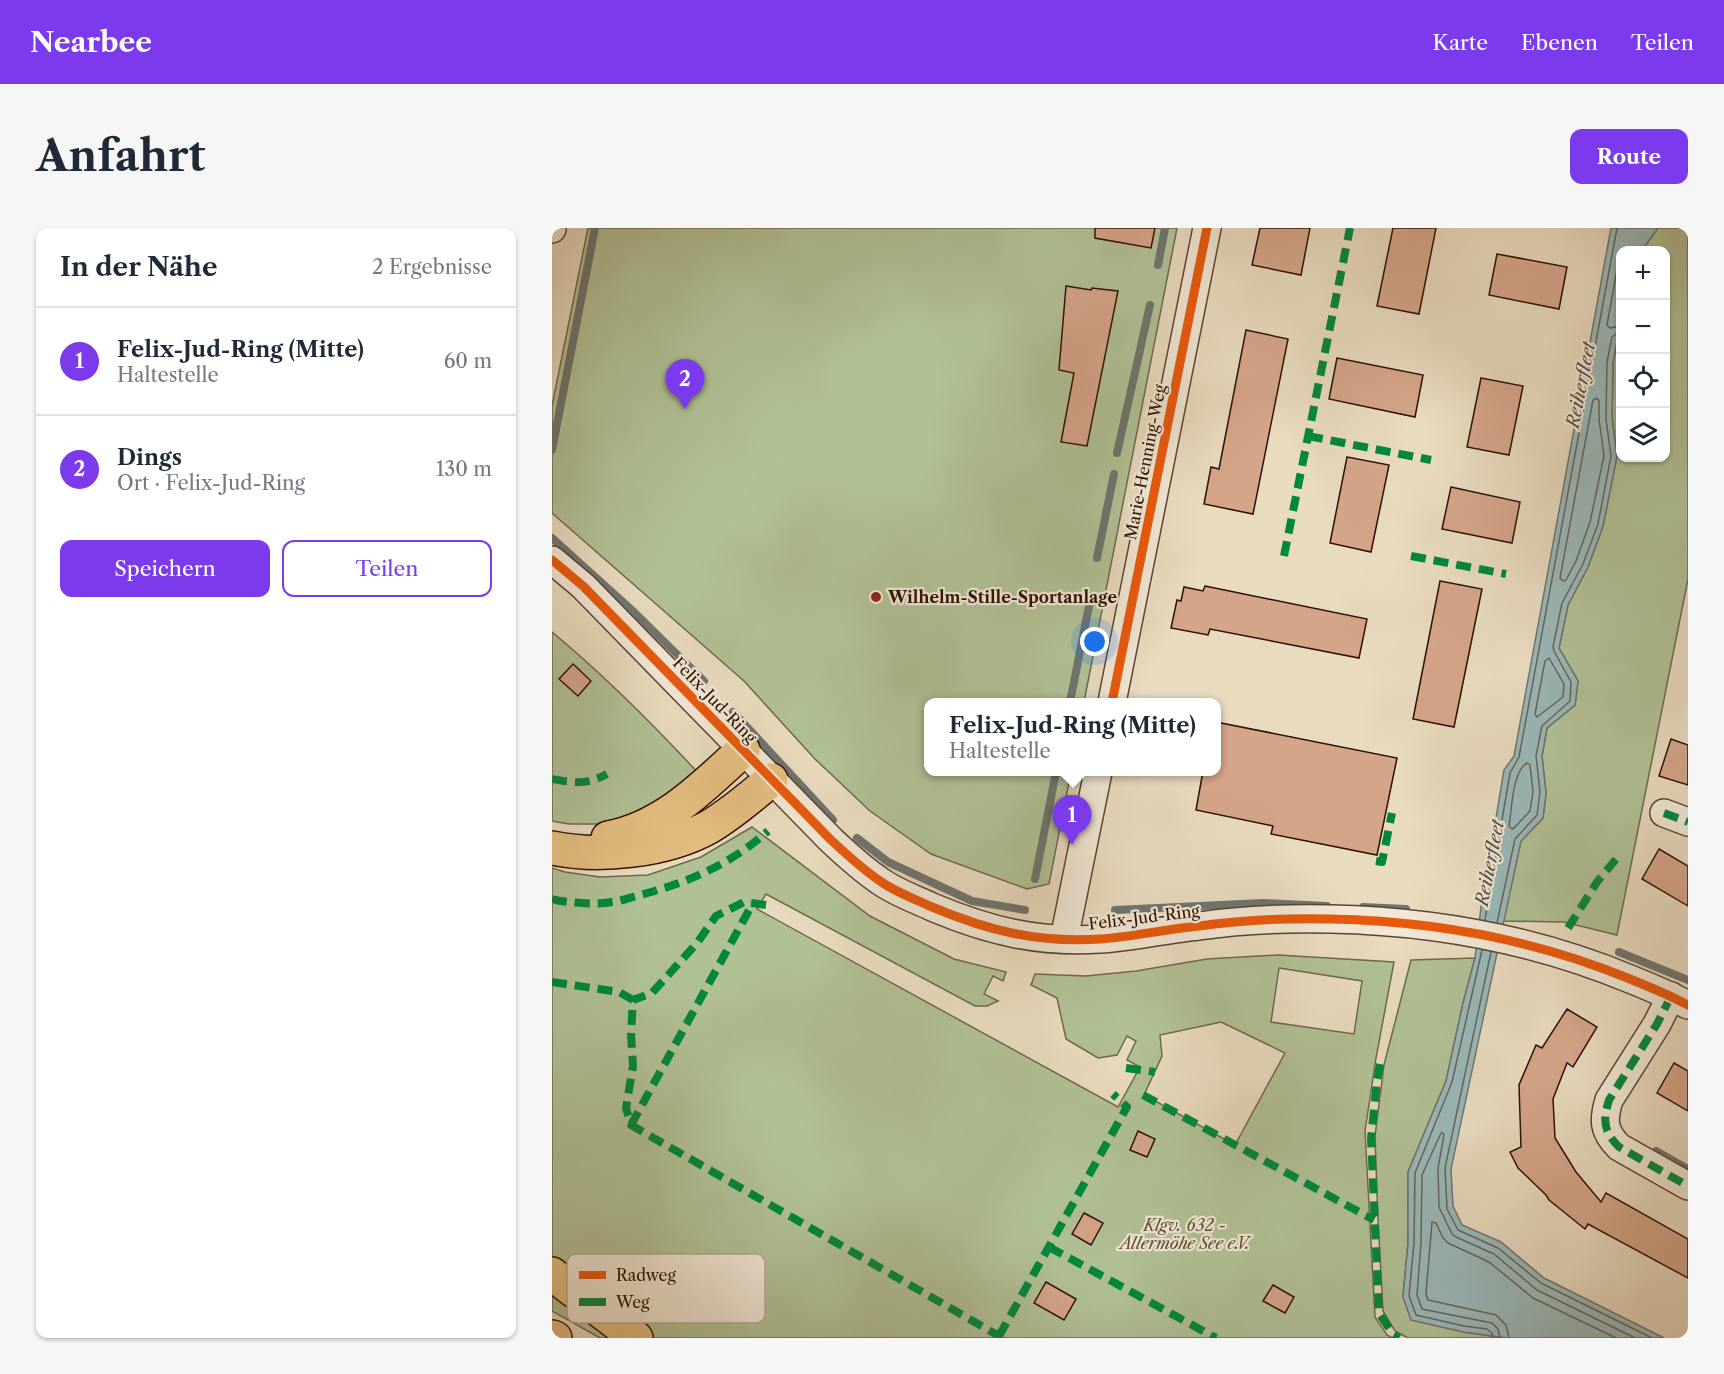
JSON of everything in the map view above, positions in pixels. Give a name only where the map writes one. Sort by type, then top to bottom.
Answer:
[{"type":"highway","points":[[552,846],[612,838],[659,820],[683,804],[743,750]]},
{"type":"highway","points":[[552,846],[566,851],[597,853],[626,851],[685,838],[709,827],[771,780]]},
{"type":"highway","points":[[552,1274],[567,1285]]},
{"type":"highway","points":[[616,1323],[636,1338]]},
{"type":"street","name":"Marie-Henning-Weg","points":[[1113,698],[1207,228]]},
{"type":"street","name":"Felix-Jud-Ring","points":[[552,560],[583,586],[831,840],[880,882],[926,904],[993,929],[1029,937],[1064,939],[1100,939],[1200,925],[1294,920],[1330,919],[1411,924],[1454,930],[1525,945],[1590,963],[1679,1000]]},
{"type":"street","points":[[1064,939],[1097,776]]},
{"type":"street","points":[[1679,1000],[1657,1024],[1609,1100],[1605,1124],[1610,1137],[1618,1147],[1688,1186]]},
{"type":"green space","name":"Wilhelm-Stille-Sportanlage","points":[[588,228],[1177,228],[1085,698],[924,698],[924,776],[1070,776],[1049,884],[1027,889],[931,854],[870,811],[815,759],[744,681],[552,513],[552,406]]},
{"type":"green space","points":[[1658,228],[1688,228],[1688,579],[1617,935],[1564,922],[1503,921],[1521,841],[1543,818],[1546,793],[1542,756],[1547,728],[1575,705],[1578,681],[1559,648],[1568,605],[1588,567],[1603,526],[1616,461],[1670,462],[1670,246],[1645,246]]},
{"type":"green space","points":[[1616,347],[1616,448],[1612,418],[1613,363]]},
{"type":"green space","points":[[552,632],[628,701],[700,775],[635,817],[599,824],[569,824],[552,821]]},
{"type":"green space","name":"Klgv. 632 - Allermöhe See e.V.","points":[[752,827],[870,916],[954,959],[1006,972],[1003,981],[993,976],[984,994],[998,1001],[987,1006],[975,1006],[766,894],[757,909],[1118,1107],[1140,1067],[1127,1060],[1136,1041],[1127,1036],[1117,1055],[1098,1058],[1066,1039],[1057,998],[1031,985],[1035,974],[1086,976],[1136,971],[1207,959],[1278,955],[1394,962],[1365,1131],[1375,1317],[1387,1335],[1393,1338],[650,1338],[631,1323],[765,1323],[765,1254],[567,1254],[567,1274],[552,1262],[552,868],[600,877],[648,875],[701,857]],"holes":[[[1279,968],[1362,981],[1354,1034],[1271,1022]],[[1221,1022],[1285,1053],[1235,1145],[1144,1095],[1162,1056],[1160,1035]]]},
{"type":"green space","points":[[1475,958],[1446,1081],[1408,1172],[1408,1243],[1403,1297],[1463,1332],[1507,1338],[1408,1338],[1395,1331],[1383,1311],[1375,1136],[1384,1065],[1411,960]]},
{"type":"green space","points":[[552,1290],[567,1301],[567,1319],[552,1311]]},
{"type":"green space","points":[[573,1323],[595,1323],[615,1338],[600,1338]]},
{"type":"water","name":"Reiherfleet","points":[[1611,228],[1658,228],[1645,246],[1616,246],[1616,347],[1613,363],[1612,418],[1616,461],[1603,526],[1588,567],[1568,605],[1559,648],[1578,681],[1575,705],[1547,728],[1542,756],[1546,793],[1543,818],[1521,841],[1451,1169],[1453,1206],[1462,1225],[1501,1242],[1544,1278],[1664,1338],[1507,1338],[1463,1332],[1411,1320],[1403,1297],[1408,1243],[1408,1172],[1446,1081],[1475,958],[1481,907],[1504,770],[1514,756]]},
{"type":"building","points":[[1095,228],[1155,228],[1151,248],[1095,238]]},
{"type":"building","points":[[1260,228],[1310,228],[1301,275],[1252,265]]},
{"type":"building","points":[[1393,228],[1436,228],[1419,314],[1377,306]]},
{"type":"building","points":[[1497,254],[1567,267],[1559,309],[1489,295]]},
{"type":"building","points":[[1066,286],[1118,291],[1087,446],[1061,442],[1074,373],[1059,370]]},
{"type":"building","points":[[1246,330],[1288,339],[1253,514],[1204,504],[1211,467],[1219,469]]},
{"type":"building","points":[[1337,358],[1423,375],[1415,417],[1329,399]]},
{"type":"building","points":[[1481,378],[1523,386],[1509,455],[1467,447]]},
{"type":"building","points":[[1347,457],[1389,465],[1371,552],[1330,543]]},
{"type":"building","points":[[1451,487],[1520,502],[1512,543],[1442,529]]},
{"type":"building","points":[[1440,581],[1482,589],[1454,727],[1413,719]]},
{"type":"building","points":[[1205,586],[1367,619],[1359,658],[1210,629],[1208,635],[1171,628],[1177,600],[1181,601],[1184,587],[1203,591]]},
{"type":"building","points":[[573,664],[591,681],[578,696],[559,679]]},
{"type":"building","points":[[1221,723],[1397,758],[1377,855],[1271,834],[1273,826],[1196,810],[1202,776],[1221,776]]},
{"type":"building","points":[[1671,739],[1688,745],[1688,785],[1659,776]]},
{"type":"building","points":[[1659,849],[1688,866],[1688,906],[1642,879]]},
{"type":"building","points":[[1567,1009],[1597,1027],[1573,1067],[1567,1063],[1553,1099],[1555,1138],[1576,1172],[1601,1202],[1606,1193],[1688,1239],[1688,1278],[1588,1224],[1585,1229],[1549,1200],[1518,1168],[1510,1152],[1521,1147],[1519,1085],[1536,1045],[1542,1048]]},
{"type":"building","points":[[1674,1063],[1688,1071],[1688,1111],[1657,1093]]},
{"type":"building","points":[[1138,1131],[1155,1139],[1147,1157],[1130,1150]]},
{"type":"building","points":[[1084,1213],[1103,1223],[1091,1245],[1072,1234]]},
{"type":"building","points":[[1046,1282],[1076,1299],[1064,1320],[1034,1303]]},
{"type":"building","points":[[1273,1285],[1294,1297],[1285,1313],[1263,1301]]},
{"type":"waterway","points":[[552,450],[595,228]]},
{"type":"waterway","points":[[1158,265],[1165,228]]},
{"type":"waterway","points":[[1117,453],[1150,305]]},
{"type":"waterway","points":[[1097,558],[1114,474]]},
{"type":"waterway","points":[[552,538],[635,613],[704,681]]},
{"type":"waterway","points":[[1071,698],[1091,596]]},
{"type":"waterway","points":[[733,712],[833,820]]},
{"type":"waterway","points":[[1035,879],[1055,776]]},
{"type":"waterway","points":[[857,838],[888,862],[972,901],[1025,910]]},
{"type":"waterway","points":[[1115,910],[1263,903],[1327,906]]},
{"type":"waterway","points":[[1363,907],[1406,909]]},
{"type":"waterway","points":[[1619,952],[1688,980]]},
{"type":"waterway","points":[[1656,1151],[1688,1169]]},
{"type":"marked path","points":[[1284,556],[1350,228]]},
{"type":"marked path","points":[[1308,436],[1431,460]]},
{"type":"marked path","points":[[1411,556],[1506,574]]},
{"type":"marked path","points":[[552,779],[580,782],[607,774]]},
{"type":"marked path","points":[[1376,861],[1382,862],[1392,813]]},
{"type":"marked path","points":[[1664,813],[1688,822]]},
{"type":"marked path","points":[[552,899],[566,902],[606,903],[657,890],[724,863],[768,831]]},
{"type":"marked path","points":[[1568,928],[1597,882],[1621,853]]},
{"type":"marked path","points":[[766,905],[744,902],[716,916],[697,943],[652,993],[633,1000],[631,1034],[633,1066],[626,1108],[631,1125],[1006,1338]]},
{"type":"marked path","points":[[631,1125],[753,903]]},
{"type":"marked path","points":[[552,982],[619,992],[633,1000]]},
{"type":"marked path","points":[[1671,996],[1657,1024],[1609,1100],[1605,1119],[1607,1130],[1619,1147],[1688,1186]]},
{"type":"marked path","points":[[1380,1064],[1371,1138],[1379,1313],[1393,1334],[1399,1338]]},
{"type":"marked path","points":[[1126,1068],[1155,1072]]},
{"type":"marked path","points":[[999,1336],[1127,1107],[1113,1094]]},
{"type":"marked path","points":[[1143,1095],[1374,1220]]},
{"type":"marked path","points":[[1049,1247],[1216,1338]]},
{"type":"cycle path","points":[[1113,698],[1207,228]]},
{"type":"cycle path","points":[[552,560],[583,586],[848,856],[892,889],[932,907],[974,923],[1014,934],[1077,940],[1264,920],[1330,919],[1407,924],[1483,935],[1558,953],[1630,979],[1688,1005]]},
{"type":"place","name":"Dings","points":[[685,409]]},
{"type":"place","name":"Wilhelm-Stille-Sportanlage","points":[[876,597]]},
{"type":"place","name":"Felix-Jud-Ring (Mitte)","points":[[1072,845]]}]
